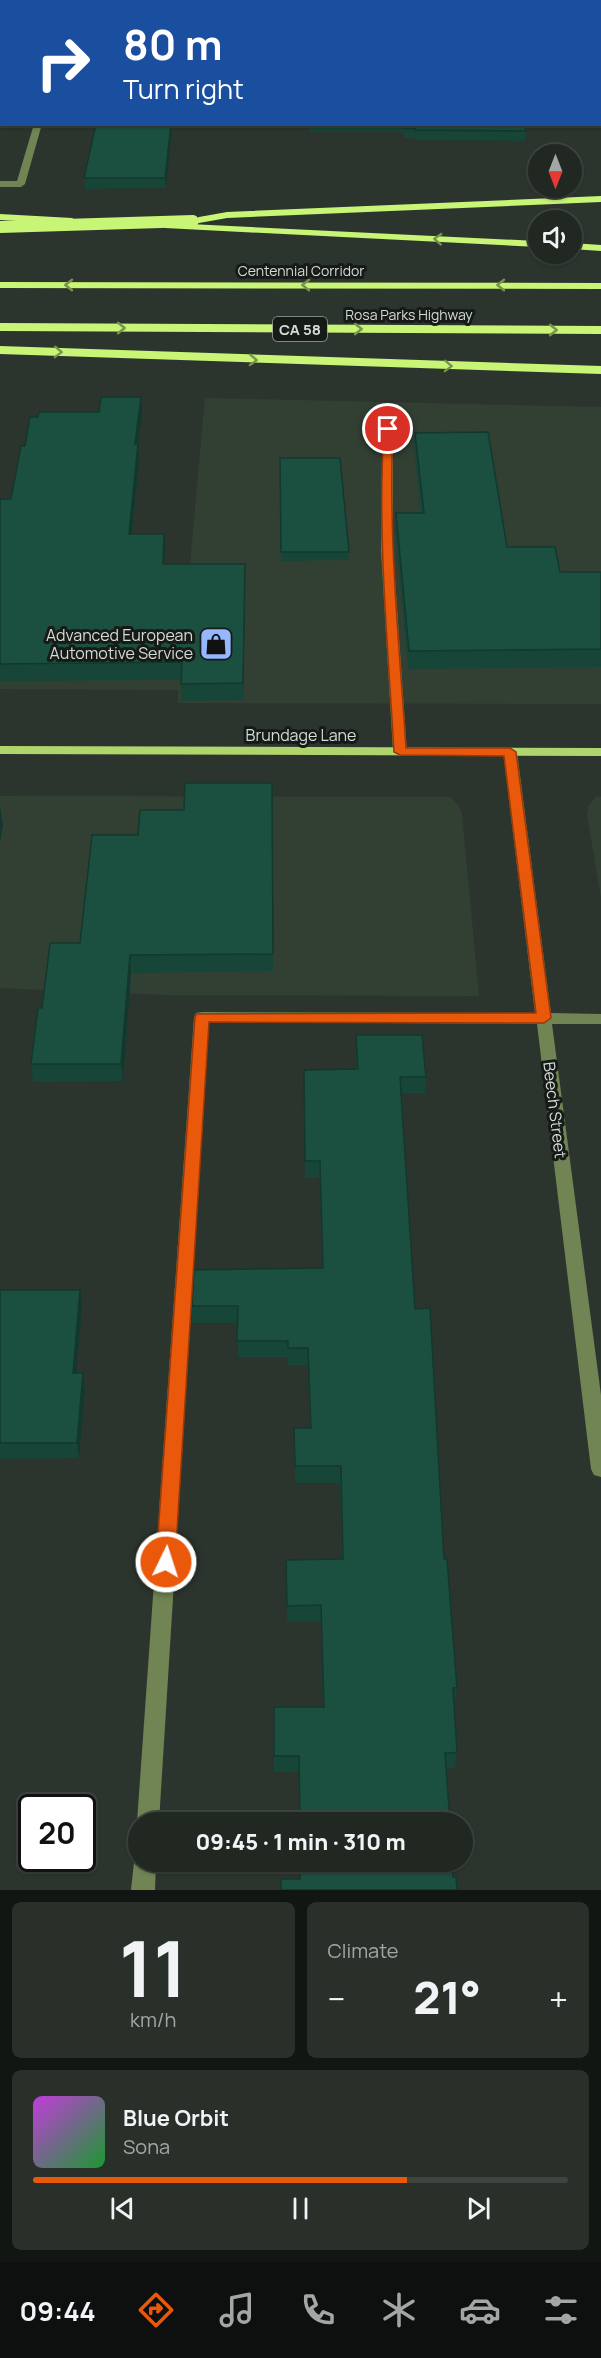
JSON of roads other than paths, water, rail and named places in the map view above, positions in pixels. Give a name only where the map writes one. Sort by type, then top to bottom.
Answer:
[{"type":"highway","points":[[0,227],[228,222],[464,210],[601,200]]},
{"type":"highway","points":[[464,210],[601,210]]},
{"type":"highway","points":[[0,217],[528,243]]},
{"type":"highway","points":[[582,247],[601,248]]},
{"type":"highway","name":"Centennial Corridor","points":[[0,285],[601,286]]},
{"type":"highway","name":"Rosa Parks Highway","points":[[0,327],[601,330]]},
{"type":"highway","points":[[0,350],[601,370]]},
{"type":"main road","name":"Brundage Lane","points":[[0,750],[601,752]]},
{"type":"street","points":[[0,184],[21,184],[37,126]]},
{"type":"street","points":[[388,429],[386,464],[390,589],[400,752]]},
{"type":"street","name":"Beech Street","points":[[510,752],[601,1469]]},
{"type":"street","points":[[149,1812],[202,1017],[601,1019]]},
{"type":"street","points":[[143,1890],[144,1872]]},
{"type":"place","name":"Advanced European Automotive Service","points":[[216,644]]}]
